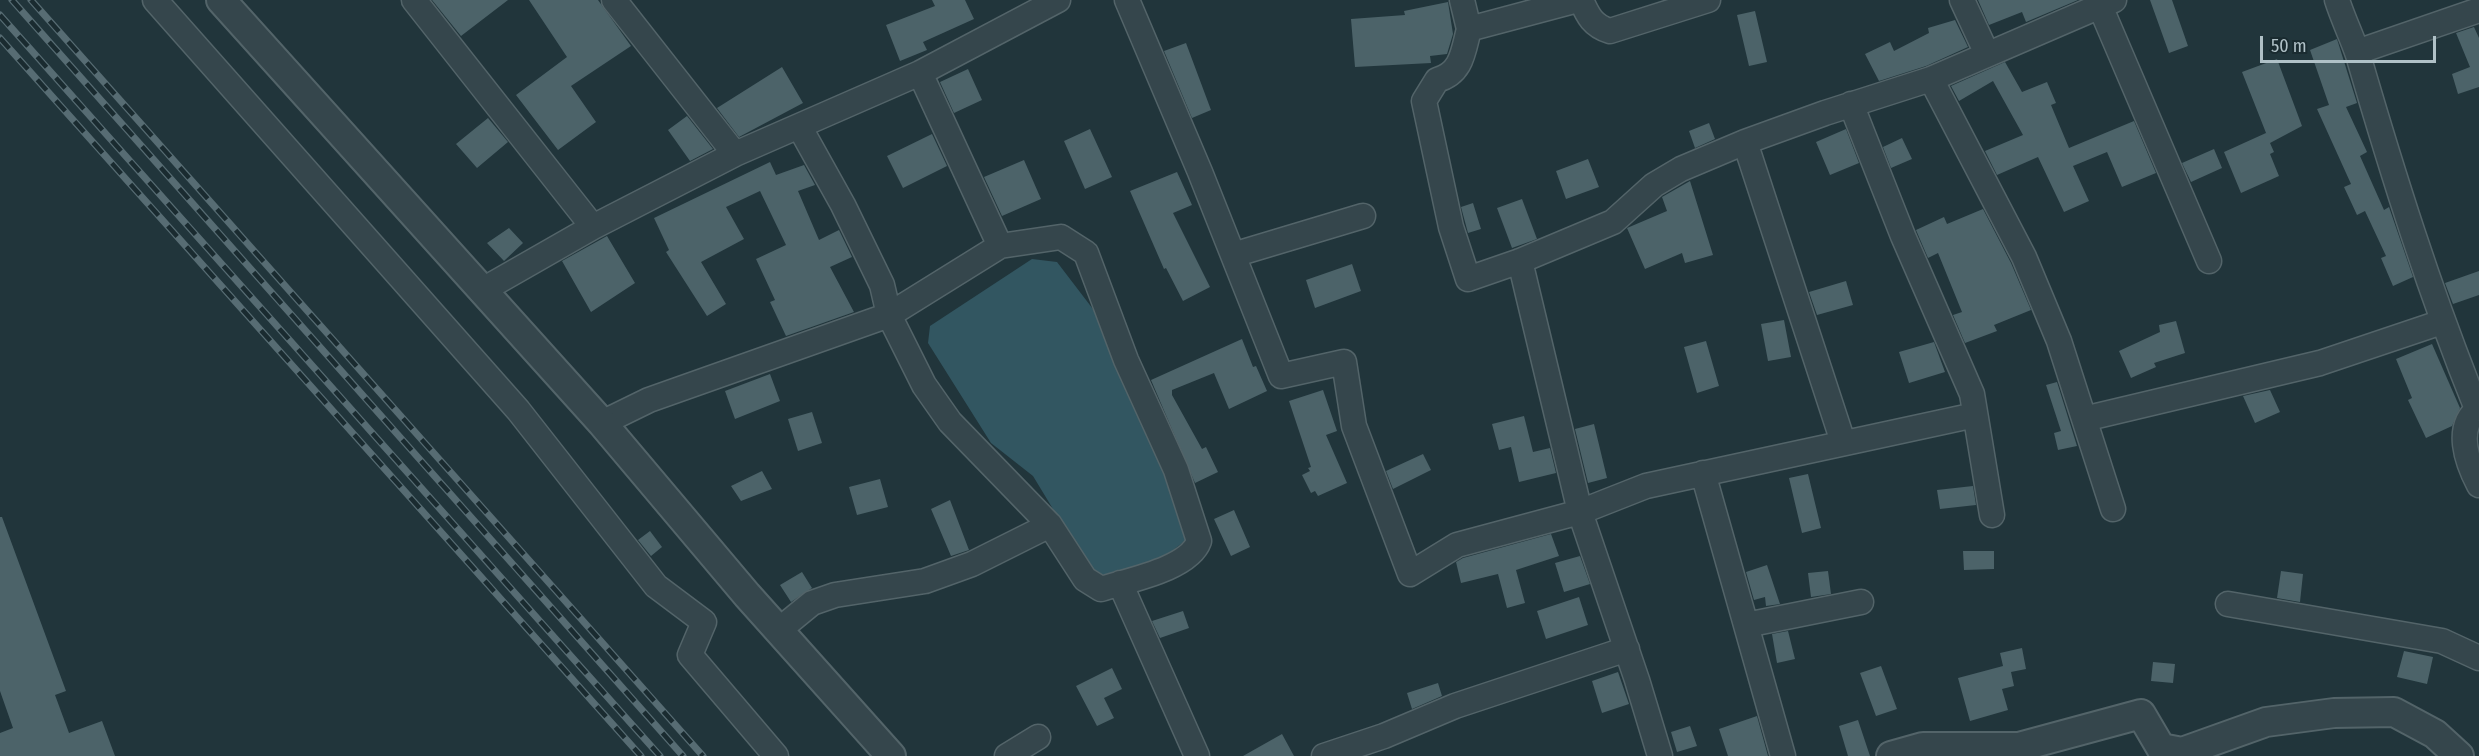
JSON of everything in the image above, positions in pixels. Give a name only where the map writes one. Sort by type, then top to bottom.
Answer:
[{"type":"street","points":[[155,0],[518,410],[656,586],[704,622],[690,655],[776,756]]},
{"type":"street","points":[[221,0],[602,423],[779,630],[891,756]]},
{"type":"street","points":[[414,0],[593,226]]},
{"type":"street","points":[[614,0],[735,154]]},
{"type":"street","points":[[481,291],[593,226],[735,154],[921,73],[1058,0]]},
{"type":"street","points":[[1126,0],[1281,376],[1344,362],[1354,426],[1410,574],[1456,545],[1580,512],[1646,486],[1843,442],[1975,416]]},
{"type":"street","points":[[1462,0],[1469,29],[1458,66],[1450,76],[1437,81],[1424,101],[1448,215],[1468,279],[1520,261],[1613,222],[1654,184],[1681,169],[1745,141],[1931,79],[2107,3],[2209,261]]},
{"type":"street","points":[[1469,29],[1579,0],[1589,19],[1600,28],[1610,31],[1708,0]]},
{"type":"street","points":[[1962,0],[1987,54]]},
{"type":"street","points":[[2337,0],[2357,52],[2389,165],[2442,322],[2478,409],[2469,419],[2464,441],[2471,469],[2479,485]]},
{"type":"street","points":[[2357,52],[2479,10]]},
{"type":"street","points":[[921,73],[1000,246]]},
{"type":"street","points":[[1931,79],[2024,257],[2059,340],[2113,509]]},
{"type":"street","points":[[1851,104],[1903,236],[1972,394],[1992,515]]},
{"type":"street","points":[[602,423],[649,400],[889,315],[1000,246],[1062,237],[1086,253],[1126,360],[1176,470],[1199,541],[1196,549],[1181,562],[1101,589],[1093,586],[1079,570],[1050,525],[950,422],[924,385],[889,315],[882,285],[843,205],[799,126]]},
{"type":"street","points":[[1745,141],[1843,442]]},
{"type":"street","points":[[1233,255],[1363,216]]},
{"type":"street","points":[[1520,261],[1580,512],[1627,649],[1660,756]]},
{"type":"street","points":[[2084,419],[2320,363],[2442,322]]},
{"type":"street","points":[[1702,473],[1783,756]]},
{"type":"street","points":[[779,630],[812,603],[835,595],[925,581],[972,564],[1050,525]]},
{"type":"street","points":[[1120,583],[1197,756]]},
{"type":"street","points":[[1746,625],[1861,602]]},
{"type":"street","points":[[2228,604],[2442,641],[2479,658]]},
{"type":"street","points":[[1324,756],[1384,736],[1455,706],[1627,649]]},
{"type":"street","points":[[1905,754],[1923,747],[2019,747],[2141,714],[2161,748],[2182,752],[2266,722],[2334,713],[2394,712],[2435,734],[2459,756]]},
{"type":"street","points":[[1007,756],[1038,737]]},
{"type":"water","points":[[1032,259],[1057,262],[1112,334],[1172,479],[1186,540],[1144,573],[1093,575],[1033,476],[991,443],[928,343],[930,326]]},
{"type":"building","points":[[432,0],[508,0],[461,36]]},
{"type":"building","points":[[529,0],[598,0],[631,46],[571,86],[596,122],[558,150],[516,95],[567,57]]},
{"type":"building","points":[[932,0],[965,0],[974,19],[923,42],[927,50],[900,61],[886,25],[935,6]]},
{"type":"building","points":[[1978,0],[2078,0],[2026,22],[2022,12],[1989,25]]},
{"type":"building","points":[[2150,0],[2172,0],[2188,46],[2169,53]]},
{"type":"building","points":[[1448,2],[1453,34],[1447,54],[1430,56],[1431,63],[1355,67],[1351,19],[1405,15],[1404,11]]},
{"type":"building","points":[[1755,11],[1767,62],[1749,66],[1737,15]]},
{"type":"building","points":[[1955,20],[1968,47],[1926,66],[1879,81],[1865,54],[1890,42],[1894,51],[1929,33],[1928,28]]},
{"type":"building","points":[[2474,27],[2479,38],[2479,87],[2458,94],[2452,74],[2470,67],[2456,33]]},
{"type":"building","points":[[2337,39],[2357,103],[2346,107],[2367,152],[2360,156],[2384,210],[2389,207],[2413,277],[2393,286],[2381,258],[2386,256],[2365,211],[2357,215],[2344,187],[2351,184],[2317,109],[2329,105],[2310,50]]},
{"type":"building","points":[[1186,43],[1211,110],[1192,118],[1164,51]]},
{"type":"building","points":[[2277,59],[2302,126],[2270,143],[2274,152],[2270,154],[2279,176],[2241,193],[2224,152],[2266,133],[2268,138],[2242,72]]},
{"type":"building","points":[[2005,62],[2022,92],[2047,82],[2056,103],[2051,105],[2069,148],[2134,121],[2156,173],[2122,187],[2107,152],[2073,166],[2089,201],[2064,212],[2038,157],[1997,175],[1985,151],[2023,135],[1993,81],[1959,101],[1951,86]]},
{"type":"building","points":[[782,67],[803,103],[739,137],[717,108]]},
{"type":"building","points":[[968,69],[982,100],[954,113],[940,82]]},
{"type":"building","points":[[687,116],[713,149],[690,161],[668,130]]},
{"type":"building","points":[[488,118],[508,142],[477,168],[456,144]]},
{"type":"building","points":[[1709,123],[1715,139],[1695,148],[1689,131]]},
{"type":"building","points":[[1090,129],[1112,177],[1085,189],[1064,141]]},
{"type":"building","points":[[1846,129],[1859,163],[1830,175],[1816,142]]},
{"type":"building","points":[[932,134],[947,166],[903,188],[887,156]]},
{"type":"building","points":[[1902,138],[1912,159],[1891,168],[1883,147]]},
{"type":"building","points":[[2214,149],[2222,168],[2191,182],[2182,163]]},
{"type":"building","points":[[1588,159],[1599,187],[1566,199],[1556,171]]},
{"type":"building","points":[[1024,160],[1041,199],[1002,216],[984,177]]},
{"type":"building","points":[[770,162],[776,175],[804,165],[815,185],[798,191],[819,240],[839,230],[852,257],[830,267],[854,312],[786,336],[770,302],[775,300],[756,259],[786,245],[760,191],[726,207],[744,239],[701,262],[726,304],[707,316],[666,252],[669,250],[654,218]]},
{"type":"building","points":[[1177,172],[1192,205],[1173,213],[1210,287],[1183,301],[1166,268],[1164,269],[1130,191]]},
{"type":"building","points":[[1690,181],[1713,255],[1685,263],[1682,253],[1645,269],[1627,228],[1667,211],[1662,197]]},
{"type":"building","points":[[1522,199],[1537,239],[1512,248],[1497,208]]},
{"type":"building","points":[[1473,203],[1481,229],[1468,233],[1461,207]]},
{"type":"building","points":[[1983,209],[2011,263],[2031,310],[1994,325],[1997,331],[1965,343],[1953,315],[1962,312],[1938,253],[1928,258],[1916,230],[1944,217],[1947,224]]},
{"type":"building","points":[[509,228],[523,243],[504,261],[487,243]]},
{"type":"building","points":[[607,236],[635,283],[591,312],[562,261]]},
{"type":"building","points":[[1352,264],[1361,291],[1315,308],[1306,280]]},
{"type":"building","points":[[2479,271],[2479,295],[2453,304],[2445,283]]},
{"type":"building","points":[[1846,281],[1853,305],[1817,315],[1809,292]]},
{"type":"building","points":[[1784,320],[1791,357],[1768,361],[1761,324]]},
{"type":"building","points":[[2176,321],[2185,353],[2154,363],[2156,367],[2131,378],[2119,351],[2160,332],[2159,325]]},
{"type":"building","points":[[1242,339],[1253,367],[1256,366],[1267,391],[1229,409],[1214,373],[1172,390],[1172,395],[1202,449],[1206,447],[1218,472],[1195,483],[1151,380]]},
{"type":"building","points":[[1706,341],[1719,386],[1697,393],[1684,347]]},
{"type":"building","points":[[1934,342],[1945,372],[1909,383],[1899,352]]},
{"type":"building","points":[[2432,344],[2460,408],[2452,426],[2426,438],[2408,400],[2412,398],[2396,359]]},
{"type":"building","points":[[770,374],[780,401],[735,419],[725,391]]},
{"type":"building","points":[[2057,382],[2077,446],[2058,450],[2054,433],[2061,431],[2046,385]]},
{"type":"building","points":[[1323,390],[1337,431],[1326,435],[1347,483],[1318,496],[1315,491],[1311,493],[1302,475],[1310,471],[1308,468],[1311,467],[1289,401]]},
{"type":"building","points":[[2270,390],[2280,412],[2255,423],[2243,396]]},
{"type":"building","points":[[812,412],[822,443],[798,451],[788,419]]},
{"type":"building","points":[[1524,416],[1533,452],[1550,448],[1556,473],[1519,482],[1511,447],[1499,450],[1492,424]]},
{"type":"building","points":[[1594,424],[1607,478],[1588,483],[1575,429]]},
{"type":"building","points":[[1423,454],[1431,470],[1393,489],[1386,471]]},
{"type":"building","points":[[762,471],[772,489],[741,501],[731,486]]},
{"type":"building","points":[[1808,474],[1821,528],[1802,533],[1789,478]]},
{"type":"building","points":[[880,479],[888,507],[857,515],[849,487]]},
{"type":"building","points":[[1973,486],[1976,505],[1940,509],[1937,490]]},
{"type":"building","points":[[950,500],[969,550],[951,556],[931,509]]},
{"type":"building","points":[[1234,510],[1250,547],[1231,556],[1214,519]]},
{"type":"building","points":[[0,517],[2,517],[66,691],[55,695],[69,733],[102,721],[115,756],[0,756],[0,733],[13,728],[0,691]]},
{"type":"building","points":[[650,531],[662,547],[651,556],[638,540]]},
{"type":"building","points":[[1551,534],[1559,556],[1516,570],[1525,603],[1507,608],[1498,574],[1461,583],[1456,562],[1463,558]]},
{"type":"building","points":[[1963,551],[1994,551],[1994,569],[1964,570]]},
{"type":"building","points":[[1580,556],[1590,584],[1564,592],[1555,563]]},
{"type":"building","points":[[1767,565],[1780,604],[1766,606],[1765,597],[1754,600],[1746,572]]},
{"type":"building","points":[[1828,571],[1831,594],[1811,597],[1808,573]]},
{"type":"building","points":[[2281,571],[2303,574],[2300,602],[2277,598]]},
{"type":"building","points":[[802,572],[812,588],[791,602],[780,585]]},
{"type":"building","points":[[1579,597],[1588,625],[1546,639],[1537,611]]},
{"type":"building","points":[[1183,611],[1189,628],[1160,638],[1152,621]]},
{"type":"building","points":[[1788,631],[1795,659],[1777,663],[1772,634]]},
{"type":"building","points":[[2022,648],[2026,669],[2011,672],[2014,686],[2002,689],[2008,710],[1970,721],[1958,678],[2003,666],[2000,653]]},
{"type":"building","points":[[2404,651],[2433,657],[2427,684],[2397,677]]},
{"type":"building","points":[[2153,662],[2175,664],[2173,683],[2151,681]]},
{"type":"building","points":[[1881,666],[1897,709],[1876,716],[1860,673]]},
{"type":"building","points":[[1112,668],[1122,689],[1104,698],[1114,718],[1097,726],[1076,686]]},
{"type":"building","points":[[1618,672],[1629,704],[1602,713],[1592,681]]},
{"type":"building","points":[[1438,683],[1442,696],[1412,709],[1407,693]]},
{"type":"building","points":[[1757,716],[1768,756],[1728,756],[1719,729]]},
{"type":"building","points":[[1858,720],[1870,756],[1848,756],[1839,726]]},
{"type":"building","points":[[1690,726],[1697,746],[1677,752],[1671,732]]},
{"type":"building","points":[[1282,734],[1294,756],[1243,756]]},
{"type":"railway","points":[[12,0],[683,756]]},
{"type":"railway","points":[[31,0],[703,756]]},
{"type":"railway","points":[[0,15],[660,756]]},
{"type":"railway","points":[[0,38],[641,756]]}]
